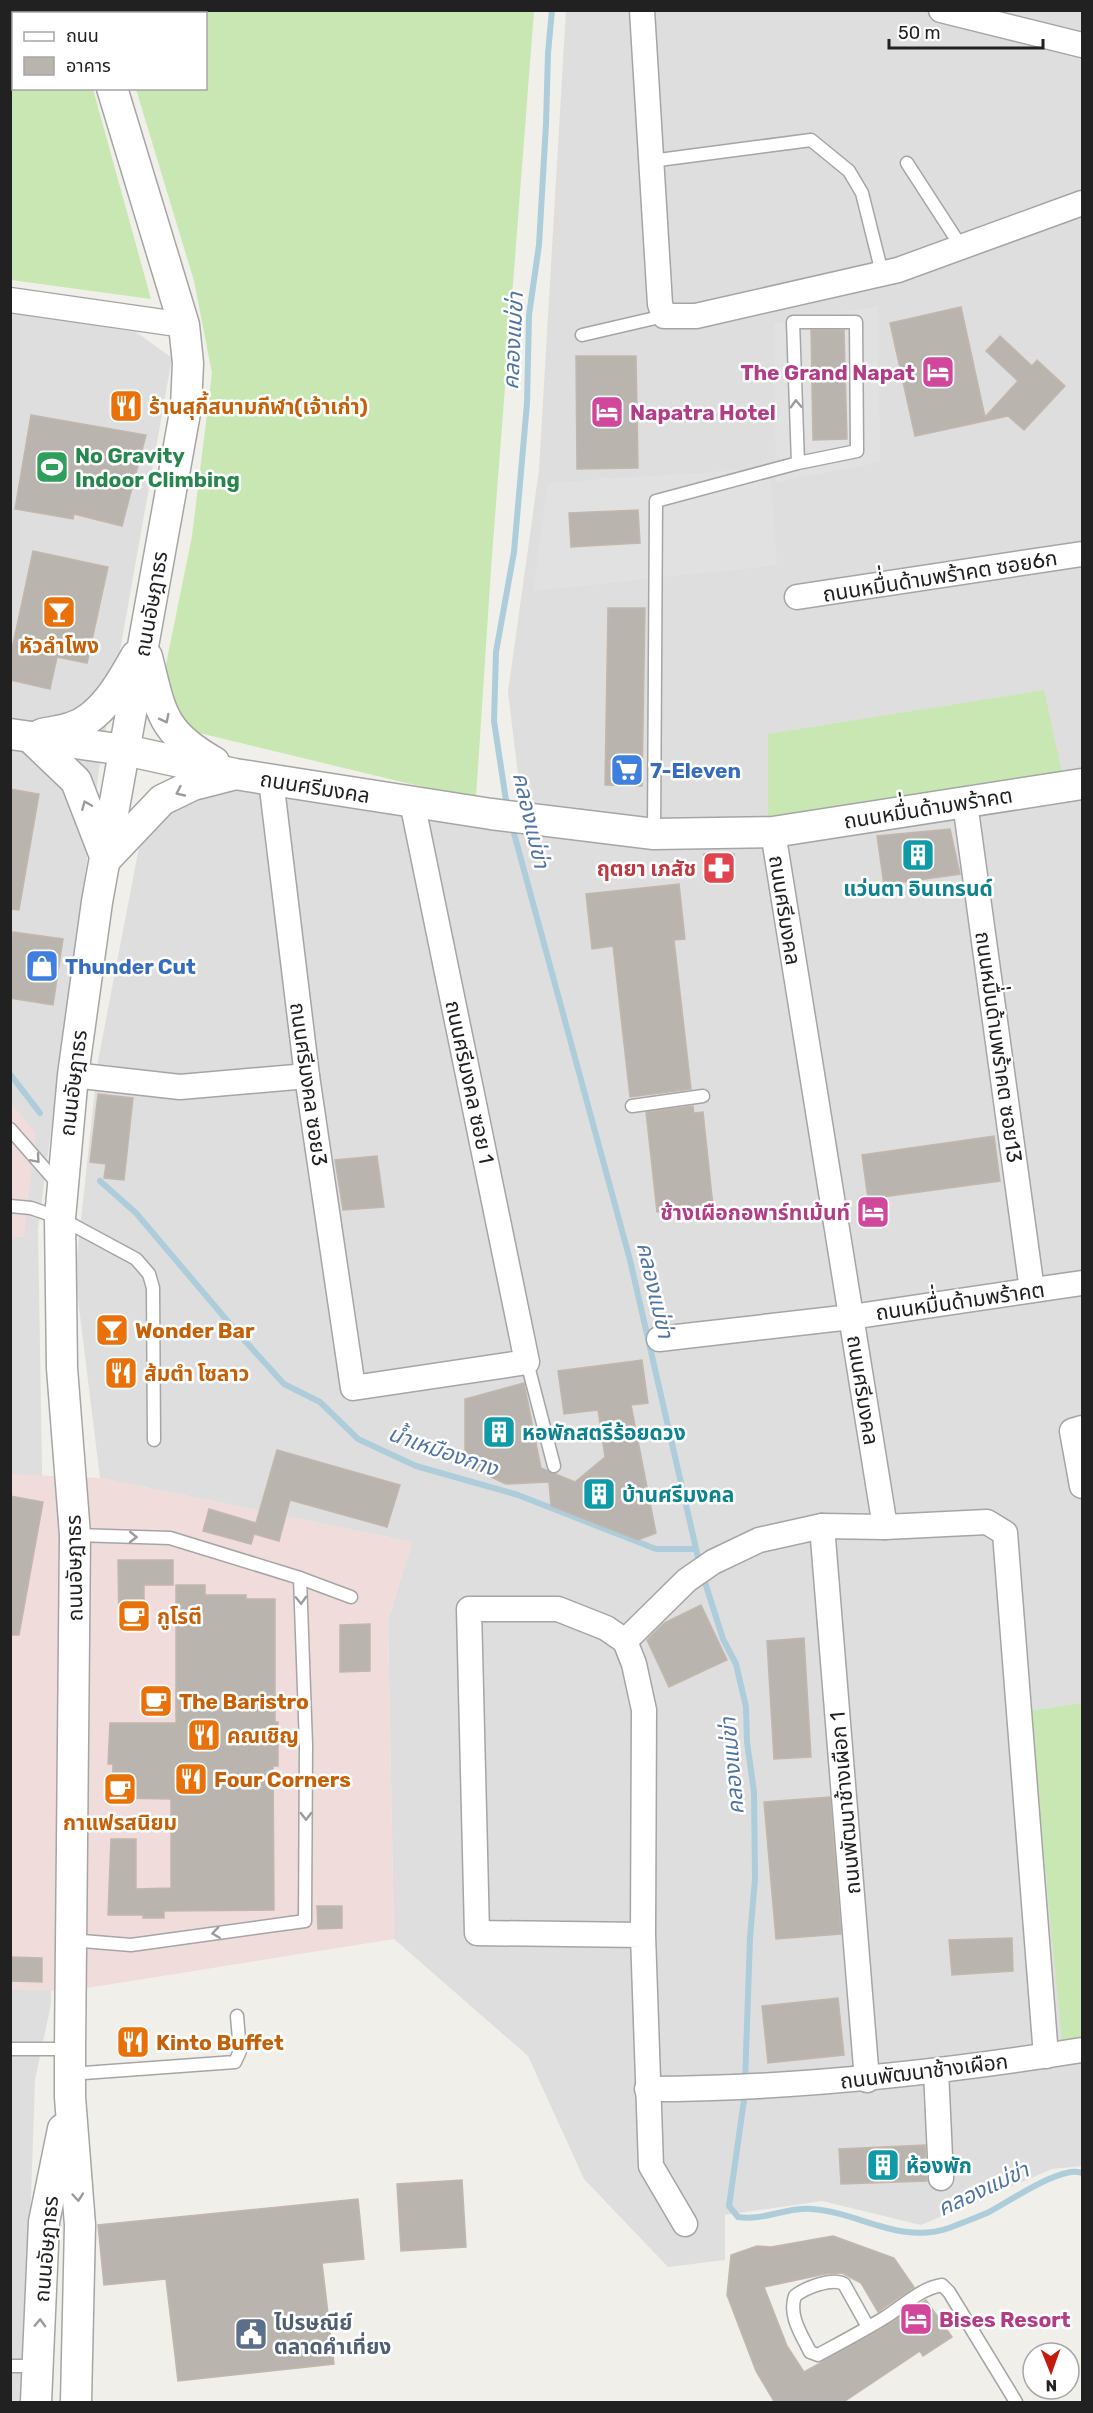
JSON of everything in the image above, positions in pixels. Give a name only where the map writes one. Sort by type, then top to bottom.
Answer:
[{"type":"street","points":[[642,10],[660,304],[664,316],[696,316],[882,273],[962,248],[1083,203]]},
{"type":"street","points":[[941,10],[1083,45]]},
{"type":"street","name":"ถนนอัษฎาธร","points":[[76,2403],[80,2225],[70,2073],[75,1535],[62,1368],[60,1218],[73,1075],[97,902],[186,407],[188,363],[184,325],[113,90]]},
{"type":"street","points":[[10,300],[184,325]]},
{"type":"street","name":"ถนนหมื่่นด้ามพร้าคต ซอย6ก","points":[[797,597],[1083,554]]},
{"type":"street","points":[[20,736],[72,728],[94,715],[122,681],[144,643]]},
{"type":"street","points":[[144,643],[158,703],[165,722],[178,738],[203,756],[235,774]]},
{"type":"street","points":[[20,736],[76,781],[106,860],[162,800],[193,785],[235,774]]},
{"type":"street","name":"ถนนศรีมงคล","points":[[20,736],[125,750],[235,774],[490,814],[654,834],[773,832],[885,1527]]},
{"type":"street","name":"ถนนศรีมงคล ซอย3","points":[[271,780],[307,1076],[354,1388],[527,1362]]},
{"type":"street","name":"ถนนหมื่่นด้ามพร้าคต","points":[[773,832],[1083,784]]},
{"type":"street","name":"ถนนศรีมงคล ซอย 1","points":[[412,802],[527,1362]]},
{"type":"street","name":"ถนนหมื่่นด้ามพร้าคต ซอย13","points":[[965,803],[1032,1290]]},
{"type":"street","points":[[73,1075],[180,1087],[307,1076]]},
{"type":"street","name":"ถนนหมื่่นด้ามพร้าคต","points":[[659,1339],[851,1317],[1083,1283]]},
{"type":"street","points":[[1083,1428],[1072,1431],[1083,1486]]},
{"type":"street","points":[[625,1641],[687,1580],[713,1562],[759,1540],[822,1526],[885,1527],[987,1522],[1005,1533],[1046,2056]]},
{"type":"street","name":"ถนนพัฒนาช้างเผือก 1","points":[[822,1526],[867,2080]]},
{"type":"street","points":[[643,1935],[477,1933],[469,1609],[558,1609],[606,1628],[625,1641],[634,1664],[644,1710],[643,1935],[651,2166],[685,2224]]},
{"type":"street","name":"ถนนพัฒนาช้างเผือก","points":[[647,2089],[764,2087],[867,2080],[1083,2050]]},
{"type":"street","points":[[936,2071],[941,2178]]},
{"type":"street","name":"ถนนอัษฎาธร","points":[[36,2403],[24,2366],[44,2222],[70,2073]]},
{"type":"street","points":[[24,2366],[77,2366]]},
{"type":"lane","points":[[651,161],[812,140],[849,171],[862,193],[882,273]]},
{"type":"lane","points":[[907,163],[962,248]]},
{"type":"lane","points":[[582,335],[664,316]]},
{"type":"lane","points":[[654,834],[656,501],[798,462],[857,451],[856,322],[794,322],[798,462]]},
{"type":"lane","points":[[632,1106],[703,1096]]},
{"type":"lane","points":[[10,1129],[62,1188]]},
{"type":"lane","points":[[10,1206],[31,1208],[60,1218],[136,1259],[149,1274],[153,1288],[154,1440]]},
{"type":"lane","points":[[527,1362],[554,1466]]},
{"type":"lane","points":[[75,1535],[170,1538],[300,1578],[351,1597]]},
{"type":"lane","points":[[70,1940],[131,1945],[305,1921],[306,1746],[300,1578]]},
{"type":"lane","points":[[10,2049],[70,2073],[235,2062],[240,2051],[237,2016]]},
{"type":"lane","points":[[868,2327],[844,2284],[839,2281],[830,2282],[795,2296],[792,2302],[794,2318],[810,2352],[818,2355],[868,2327],[923,2293],[937,2286],[945,2286],[1016,2403]]},
{"type":"shaded area","points":[[566,11],[1082,11],[1082,2166],[1052,2169],[921,2225],[822,2201],[725,2215],[725,2260],[668,2267],[584,2179],[528,2056],[394,1939],[388,1621],[412,1542],[100,1478],[75,1275],[98,1061],[140,842],[155,820],[231,787],[524,824],[508,692],[539,470]]},
{"type":"shaded area","points":[[878,306],[880,462],[776,482],[774,324]]},
{"type":"shaded area","points":[[10,312],[136,332],[172,358],[99,769],[38,1229],[51,2004],[35,2080],[24,2402],[10,2402]]},
{"type":"shaded area","points":[[770,468],[777,565],[533,591],[548,483]]},
{"type":"shaded area","points":[[10,1102],[36,1133],[24,1237],[11,1237]]},
{"type":"shaded area","points":[[11,1474],[100,1478],[412,1542],[388,1621],[394,1939],[68,1991],[11,1990]]},
{"type":"green space","points":[[11,10],[72,11],[12,12],[12,90],[93,90],[151,299],[11,280]]},
{"type":"green space","points":[[534,11],[491,569],[476,798],[183,729],[160,694],[192,536],[212,373],[194,281],[136,90],[207,90],[207,12],[112,12]]},
{"type":"green space","points":[[1044,690],[1064,782],[768,822],[768,734]]},
{"type":"green space","points":[[1082,1703],[1082,2039],[1062,2042],[1030,1711]]},
{"type":"building","name":"The Grand Napat","points":[[961,307],[985,417],[1018,381],[986,351],[1000,336],[1032,366],[1037,360],[1065,386],[1024,430],[1008,416],[915,436],[890,323]]},
{"type":"building","points":[[811,330],[844,330],[847,439],[813,440]]},
{"type":"building","name":"Napatra Hotel","points":[[576,356],[636,356],[638,468],[577,469]]},
{"type":"building","points":[[31,415],[146,435],[122,526],[74,514],[73,519],[15,509]]},
{"type":"building","points":[[638,510],[640,543],[571,547],[569,513]]},
{"type":"building","name":"หัวลำโพง","points":[[33,551],[108,567],[87,663],[57,657],[50,689],[10,680],[10,658]]},
{"type":"building","points":[[608,608],[645,608],[642,786],[605,785]]},
{"type":"building","points":[[10,789],[39,794],[19,910],[10,909]]},
{"type":"building","name":"แว่นตา อินเทรนด์","points":[[950,829],[960,874],[884,885],[877,836]]},
{"type":"building","name":"ฤตยา เภสัช","points":[[704,854],[734,854],[734,881],[705,882]]},
{"type":"building","points":[[679,884],[685,939],[674,940],[691,1089],[630,1097],[613,946],[592,949],[586,894]]},
{"type":"building","points":[[13,932],[63,939],[53,1005],[10,998],[10,952]]},
{"type":"building","points":[[98,1094],[133,1098],[124,1180],[104,1178],[106,1164],[90,1162]]},
{"type":"building","points":[[693,1106],[694,1113],[703,1112],[713,1206],[657,1212],[646,1112]]},
{"type":"building","points":[[994,1136],[1000,1181],[868,1199],[862,1155]]},
{"type":"building","points":[[377,1156],[384,1207],[343,1210],[335,1160]]},
{"type":"building","points":[[642,1360],[648,1403],[631,1405],[656,1533],[638,1540],[551,1506],[549,1482],[506,1484],[465,1465],[465,1399],[524,1383],[541,1468],[575,1482],[605,1457],[598,1410],[564,1414],[558,1371]]},
{"type":"building","points":[[277,1450],[400,1485],[387,1527],[290,1500],[279,1541],[254,1534],[251,1544],[203,1531],[209,1509],[256,1523]]},
{"type":"building","points":[[10,1496],[43,1502],[19,1635],[10,1635]]},
{"type":"building","points":[[118,1560],[173,1560],[173,1585],[144,1585],[144,1627],[119,1628]]},
{"type":"building","points":[[176,1585],[205,1585],[205,1595],[246,1595],[246,1599],[275,1599],[275,1722],[278,1722],[278,1766],[273,1766],[274,1910],[164,1911],[164,1918],[143,1918],[143,1915],[108,1915],[111,1839],[136,1839],[136,1889],[171,1888],[171,1799],[112,1798],[113,1764],[108,1764],[110,1723],[176,1723]]},
{"type":"building","points":[[701,1605],[727,1660],[669,1687],[647,1640],[664,1623]]},
{"type":"building","points":[[370,1624],[370,1671],[340,1672],[340,1625]]},
{"type":"building","points":[[804,1638],[811,1757],[774,1759],[767,1641]]},
{"type":"building","points":[[830,1797],[841,1934],[776,1939],[764,1802]]},
{"type":"building","points":[[317,1906],[342,1906],[342,1928],[318,1929]]},
{"type":"building","points":[[1012,1938],[1013,1971],[952,1975],[949,1940]]},
{"type":"building","points":[[10,1957],[42,1958],[42,1982],[10,1981]]},
{"type":"building","points":[[838,1998],[844,2055],[768,2063],[762,2006]]},
{"type":"building","name":"ห้องพัก","points":[[925,2145],[927,2181],[841,2184],[839,2149]]},
{"type":"building","points":[[462,2180],[466,2247],[401,2251],[397,2184]]},
{"type":"building","points":[[358,2199],[364,2259],[322,2263],[334,2364],[178,2381],[166,2279],[104,2285],[98,2225]]},
{"type":"building","name":"Bises Resort","points":[[833,2236],[894,2258],[914,2287],[878,2312],[861,2283],[842,2273],[825,2274],[764,2287],[787,2346],[804,2372],[880,2330],[926,2300],[952,2337],[923,2356],[920,2351],[842,2403],[775,2403],[756,2371],[727,2295],[731,2255],[757,2246],[771,2247]]},
{"type":"waterway","name":"คลองแม่ข่า","points":[[507,807],[494,721],[496,652],[514,552],[527,403],[529,315],[539,245],[552,10]]},
{"type":"waterway","name":"คลองแม่ข่า","points":[[512,826],[630,1260],[700,1566]]},
{"type":"waterway","name":"น้ำเหมืองกาง","points":[[10,1074],[40,1113]]},
{"type":"waterway","name":"น้ำเหมืองกาง","points":[[100,1181],[136,1213],[284,1384],[320,1402],[358,1439],[416,1466],[518,1495],[656,1549],[694,1549]]},
{"type":"waterway","name":"คลองแม่ข่า","points":[[703,1576],[723,1639],[736,1664],[746,1707],[747,1742],[754,1792],[755,1879],[750,1938],[745,2082]]},
{"type":"waterway","name":"คลองแม่ข่า","points":[[745,2093],[729,2206],[738,2217],[757,2217],[811,2209],[829,2211],[896,2230],[914,2233],[931,2232],[949,2228],[987,2213],[1049,2179],[1062,2174],[1082,2173]]},
{"type":"place","name":"The Grand Napat","points":[[938,372]]},
{"type":"place","name":"ร้านสุกี้สนามกีฬา(เจ้าเก่า)","points":[[126,406]]},
{"type":"place","name":"Napatra Hotel","points":[[607,412]]},
{"type":"place","name":"No Gravity Indoor Climbing","points":[[52,467]]},
{"type":"place","name":"หัวลำโพง","points":[[59,612]]},
{"type":"place","name":"7-Eleven","points":[[627,770]]},
{"type":"place","name":"แว่นตา อินเทรนด์","points":[[918,855]]},
{"type":"place","name":"ฤตยา เภสัช","points":[[719,868]]},
{"type":"place","name":"Thunder Cut","points":[[42,966]]},
{"type":"place","name":"ช้างเผือกอพาร์ทเม้นท์","points":[[873,1212]]},
{"type":"place","name":"Wonder Bar","points":[[112,1330]]},
{"type":"place","name":"ส้มตำ โซลาว","points":[[121,1373]]},
{"type":"place","name":"หอพักสตรีร้อยดวง","points":[[499,1432]]},
{"type":"place","name":"บ้านศรีมงคล","points":[[599,1494]]},
{"type":"place","name":"กูโรตี","points":[[134,1616]]},
{"type":"place","name":"The Baristro","points":[[156,1701]]},
{"type":"place","name":"คณเชิญ","points":[[204,1735]]},
{"type":"place","name":"Four Corners","points":[[191,1779]]},
{"type":"place","name":"กาแฟรสนิยม","points":[[120,1789]]},
{"type":"place","name":"Kinto Buffet","points":[[133,2042]]},
{"type":"place","name":"ห้องพัก","points":[[883,2165]]},
{"type":"place","name":"Bises Resort","points":[[916,2319]]},
{"type":"place","name":"ไปรษณีย์ ตลาดคำเที่ยง","points":[[251,2334]]}]
